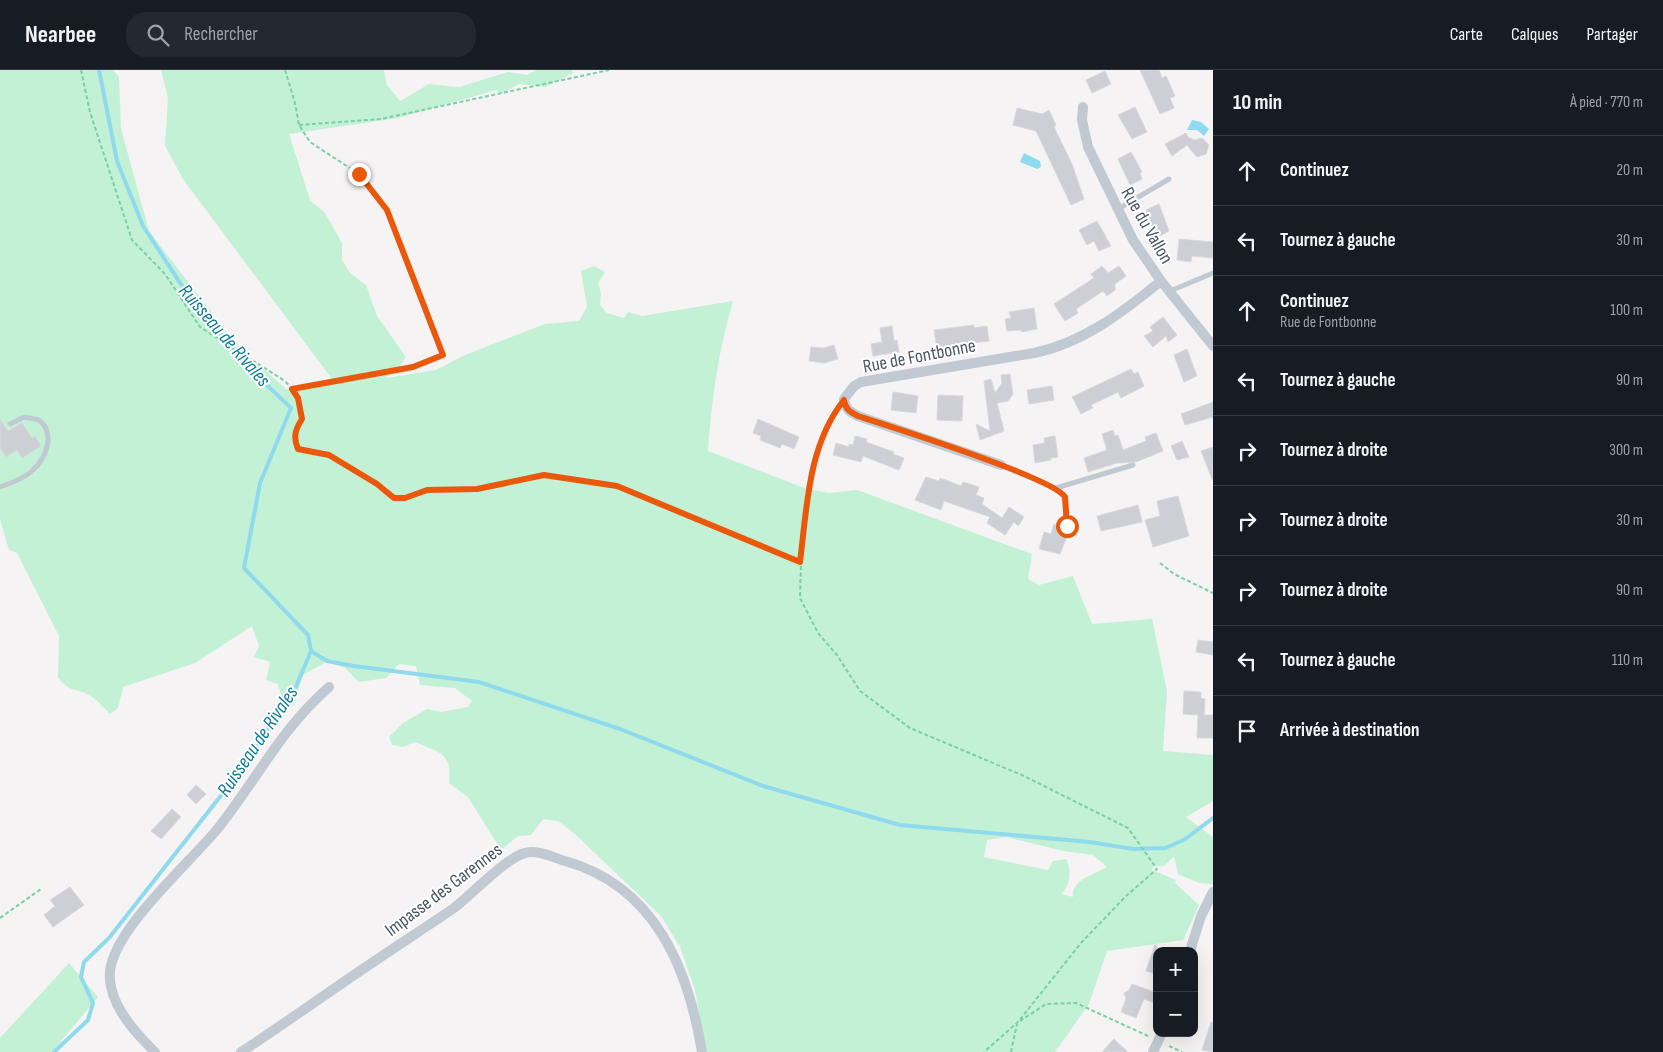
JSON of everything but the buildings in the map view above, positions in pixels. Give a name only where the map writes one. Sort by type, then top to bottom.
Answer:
[{"type":"street","name":"Rue du Vallon","points":[[1083,108],[1082,120],[1088,147],[1133,240],[1169,292],[1213,346]]},
{"type":"street","name":"Rue de Fontbonne","points":[[844,400],[854,386],[861,382],[1034,353],[1062,346],[1095,328],[1161,281]]},
{"type":"street","points":[[844,400],[845,406],[849,411],[858,416],[1001,465]]},
{"type":"street","points":[[155,1052],[131,1025],[114,996],[110,972],[118,946],[168,881],[220,826],[282,736],[304,709],[329,687]]},
{"type":"street","name":"Impasse des Garennes","points":[[241,1052],[454,908],[517,856],[531,852],[574,864],[609,880],[623,889],[653,921],[675,955],[681,970],[692,1006],[702,1052]]},
{"type":"street","points":[[1191,947],[1201,916],[1213,892]]},
{"type":"street","points":[[1152,1052],[1160,1037]]},
{"type":"lane","points":[[1117,209],[1169,179]]},
{"type":"lane","points":[[1169,292],[1213,273]]},
{"type":"lane","points":[[0,487],[32,471],[41,460],[49,439],[48,430],[40,420],[24,417],[10,424]]},
{"type":"lane","points":[[1001,465],[1056,488],[1065,497],[1067,526]]},
{"type":"lane","points":[[1056,488],[1133,465]]},
{"type":"path","points":[[81,70],[90,112],[132,240],[165,274],[200,327],[285,381],[292,389],[301,408],[302,419],[296,428],[294,439],[298,449],[329,455],[377,484],[394,498],[405,498],[427,490],[477,489],[544,475],[617,486],[800,562]]},
{"type":"path","points":[[285,70],[295,103],[299,125],[310,142],[359,174],[387,210],[443,355],[413,367],[292,389]]},
{"type":"path","points":[[299,125],[381,119],[609,70]]},
{"type":"path","points":[[844,400],[832,415],[811,472],[800,562],[800,598],[818,633],[837,655],[860,691],[910,728],[1024,776],[1128,828],[1157,869],[1126,896],[1081,943],[1018,1022],[1011,1052]]},
{"type":"path","points":[[1160,563],[1174,574],[1213,593]]},
{"type":"path","points":[[0,918],[41,889]]},
{"type":"path","points":[[984,1052],[1018,1022],[1046,1004],[1076,1002],[1153,1034]]},
{"type":"path","points":[[1160,1037],[1182,1052]]},
{"type":"green space","points":[[0,70],[113,70],[119,77],[121,129],[149,231],[235,343],[286,389],[318,387],[335,383],[183,179],[165,146],[168,98],[161,70],[384,70],[387,85],[400,101],[429,84],[459,87],[508,72],[527,75],[536,70],[572,70],[573,73],[545,87],[519,84],[501,94],[496,90],[398,118],[289,134],[310,200],[325,213],[342,243],[342,260],[350,273],[366,285],[377,316],[406,357],[399,368],[385,371],[387,378],[436,370],[465,355],[545,324],[579,321],[587,307],[581,271],[594,266],[605,272],[598,283],[601,293],[600,305],[607,313],[624,318],[628,312],[642,316],[733,301],[716,375],[708,451],[807,489],[829,493],[857,490],[1032,554],[1028,579],[1039,585],[1073,576],[1092,624],[1152,619],[1167,691],[1163,751],[1213,755],[1213,801],[1186,817],[1213,837],[1213,884],[1199,883],[1178,874],[1174,856],[1164,866],[1154,866],[1152,870],[1176,880],[1175,883],[1199,905],[1183,940],[1107,951],[1089,1004],[1055,1052],[706,1052],[695,990],[680,947],[661,916],[575,834],[558,821],[543,819],[531,835],[518,836],[501,850],[468,797],[449,783],[448,765],[442,755],[415,742],[403,747],[392,745],[389,737],[403,723],[427,709],[441,712],[468,707],[472,701],[455,688],[420,685],[416,666],[399,664],[386,678],[359,682],[345,668],[326,662],[303,675],[294,705],[283,703],[278,684],[266,680],[270,662],[254,657],[259,646],[252,626],[195,663],[123,687],[118,708],[110,714],[92,697],[71,689],[58,678],[59,636],[17,553],[9,550],[0,519]],"holes":[[[1006,837],[1064,851],[1093,855],[1107,867],[1079,882],[1075,886],[1073,897],[1061,894],[1069,878],[1069,868],[1066,859],[1053,861],[1048,870],[984,857],[987,840]]]},
{"type":"green space","points":[[69,963],[98,997],[52,1052],[0,1052],[0,1038]]},
{"type":"water","points":[[1192,120],[1201,122],[1209,129],[1204,136],[1197,130],[1187,130]]},
{"type":"water","points":[[1024,153],[1040,161],[1041,167],[1037,169],[1020,162]]},
{"type":"waterway","name":"Ruisseau de Rivales","points":[[54,1052],[88,1020],[93,1003],[81,977],[84,962],[109,938],[234,779],[295,689],[311,651],[308,635],[244,568],[260,483],[291,408],[249,368],[188,295],[143,226],[117,161],[99,70]]},
{"type":"waterway","points":[[311,651],[327,661],[354,666],[479,682],[620,729],[763,786],[900,825],[1090,842],[1133,849],[1165,848],[1184,840],[1213,818]]},
{"type":"route","points":[[359,174],[387,210],[443,355],[413,367],[362,378],[292,389],[298,398],[302,419],[296,428],[294,439],[298,449],[308,453],[319,451],[329,455],[377,484],[394,498],[405,498],[427,490],[477,489],[544,475],[617,486],[800,562],[811,472],[832,415],[844,400],[845,406],[849,411],[858,416],[1001,465],[1056,488],[1065,497],[1067,526]]}]
